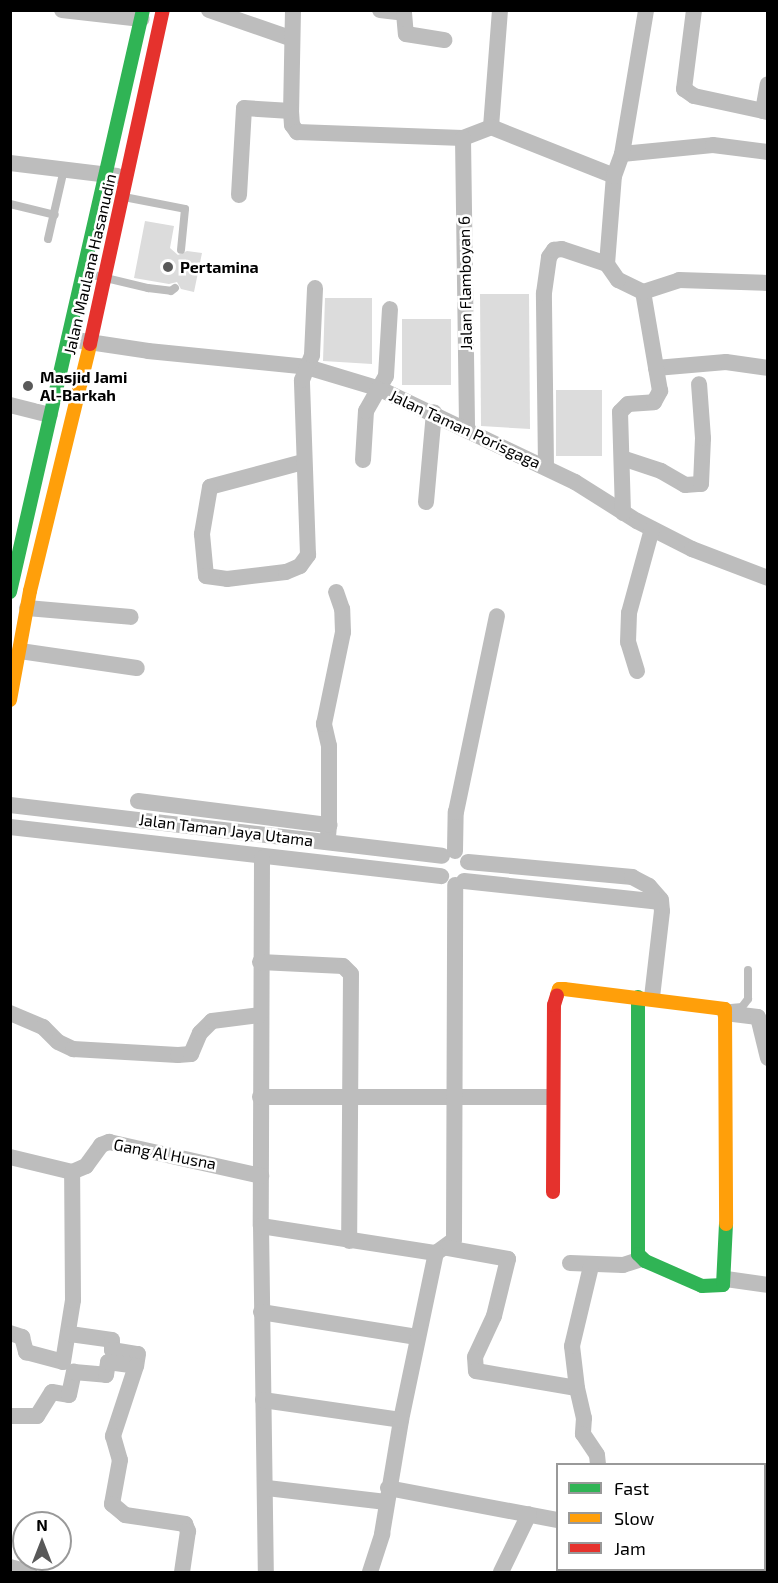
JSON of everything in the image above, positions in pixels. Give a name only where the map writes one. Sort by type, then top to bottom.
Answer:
[{"type":"street","points":[[62,10],[110,16],[138,15]]},
{"type":"street","name":"Jalan Maulana Hasanudin","points":[[10,700],[30,591],[106,278],[163,10]]},
{"type":"street","points":[[209,10],[290,38]]},
{"type":"street","points":[[293,10],[290,38],[291,111],[294,129],[302,133],[464,138],[491,127],[614,176]]},
{"type":"street","points":[[380,10],[404,13],[407,17],[406,34],[445,40]]},
{"type":"street","points":[[491,127],[500,10]]},
{"type":"street","points":[[646,10],[622,154],[614,176],[608,264],[618,280],[643,292],[680,280],[768,282]]},
{"type":"street","points":[[694,10],[684,89],[694,96],[765,111],[768,84]]},
{"type":"street","name":"Jalan Maulana Hasanudin","points":[[11,590],[103,192],[99,173],[131,61],[138,15]]},
{"type":"street","points":[[131,61],[152,65]]},
{"type":"street","points":[[238,195],[244,108],[291,111]]},
{"type":"street","name":"Jalan Flamboyan 6","points":[[464,138],[467,427]]},
{"type":"street","points":[[622,154],[713,145],[768,152]]},
{"type":"street","points":[[10,163],[67,168],[127,177]]},
{"type":"street","points":[[546,468],[544,292],[549,257],[554,250],[562,249],[608,264]]},
{"type":"street","points":[[303,462],[210,487],[202,534],[206,576],[227,579],[286,572],[304,562],[308,555],[303,462],[302,380],[312,355],[315,288]]},
{"type":"street","points":[[623,513],[620,412],[628,404],[657,399],[656,368],[643,292]]},
{"type":"street","points":[[363,460],[366,411],[386,376],[390,309]]},
{"type":"street","name":"Jalan Taman Porisgaga","points":[[69,339],[307,367],[380,389],[467,427],[546,468],[652,529],[768,578]]},
{"type":"street","points":[[656,368],[726,362],[767,368]]},
{"type":"street","points":[[622,458],[661,471],[685,485],[701,484],[703,438],[699,384]]},
{"type":"street","points":[[10,405],[50,415]]},
{"type":"street","points":[[426,502],[434,412]]},
{"type":"street","points":[[637,671],[628,642],[629,614],[652,529]]},
{"type":"street","points":[[11,590],[30,591]]},
{"type":"street","points":[[138,801],[276,816],[328,833],[329,746],[324,723],[343,632],[342,609],[336,592]]},
{"type":"street","points":[[27,608],[131,617]]},
{"type":"street","points":[[370,1572],[417,1337],[442,1250],[456,1228],[453,881],[448,854],[497,616]]},
{"type":"street","points":[[20,651],[137,668]]},
{"type":"street","points":[[163,822],[165,804]]},
{"type":"street","name":"Jalan Taman Jaya Utama","points":[[10,805],[273,835],[328,833],[448,854]]},
{"type":"street","points":[[273,835],[276,816]]},
{"type":"street","name":"Jalan Taman Jaya Utama","points":[[10,827],[453,881],[662,902]]},
{"type":"street","points":[[448,854],[468,862],[632,877],[649,886],[662,902],[645,998],[636,1245],[642,1259]]},
{"type":"street","points":[[262,858],[261,1312],[267,1488],[266,1572]]},
{"type":"street","points":[[453,881],[468,862]]},
{"type":"street","points":[[260,962],[347,968],[351,974],[349,1241]]},
{"type":"street","points":[[553,1192],[554,1005],[559,989],[645,998],[758,1017],[768,1058]]},
{"type":"street","points":[[570,1263],[591,1266],[623,1265],[642,1259],[702,1286],[718,1288],[726,1279],[725,1011]]},
{"type":"street","points":[[10,1013],[43,1027],[58,1042],[73,1049],[178,1055],[191,1054],[200,1033],[212,1021],[260,1015]]},
{"type":"street","points":[[260,1096],[552,1097]]},
{"type":"street","name":"Gang Al Husna","points":[[72,1172],[86,1166],[101,1145],[109,1142],[261,1176]]},
{"type":"street","points":[[10,1157],[72,1172],[71,1202],[75,1228],[70,1334],[63,1362],[26,1352],[22,1337],[10,1333]]},
{"type":"street","points":[[261,1226],[349,1241],[508,1259],[494,1316],[475,1357],[476,1371],[577,1388]]},
{"type":"street","points":[[591,1266],[572,1346],[577,1388],[584,1418],[583,1434],[597,1455],[598,1463]]},
{"type":"street","points":[[726,1279],[768,1285]]},
{"type":"street","points":[[261,1312],[417,1337]]},
{"type":"street","points":[[70,1334],[112,1340],[112,1350],[138,1354],[129,1396],[112,1436],[120,1460],[112,1504],[125,1515],[185,1524],[188,1531],[182,1572]]},
{"type":"street","points":[[10,1416],[38,1416],[52,1392],[69,1395],[74,1372],[106,1376],[108,1362],[136,1366]]},
{"type":"street","points":[[263,1400],[401,1420]]},
{"type":"street","points":[[267,1488],[387,1495],[556,1520]]},
{"type":"street","points":[[501,1572],[529,1514]]},
{"type":"street","points":[[10,1567],[29,1572]]},
{"type":"lane","points":[[48,239],[67,168]]},
{"type":"lane","points":[[103,192],[185,209],[181,250]]},
{"type":"lane","points":[[10,204],[55,215]]},
{"type":"lane","points":[[85,273],[148,288],[171,291],[175,288]]},
{"type":"lane","points":[[725,1011],[742,1006],[748,999],[748,970]]},
{"type":"building","name":"Pertamina","points":[[145,221],[174,226],[170,248],[178,255],[187,251],[202,253],[194,292],[181,289],[177,282],[169,284],[134,278]]},
{"type":"building","points":[[480,294],[529,294],[530,429],[481,426]]},
{"type":"building","points":[[325,298],[372,298],[372,364],[323,361]]},
{"type":"building","points":[[402,319],[451,319],[451,385],[402,385]]},
{"type":"building","points":[[556,390],[602,390],[602,456],[556,456]]},
{"type":"traffic: fast","points":[[10,592],[143,10]]},
{"type":"traffic: fast","points":[[638,997],[638,1254],[645,1261],[702,1286],[723,1285],[726,1224]]},
{"type":"traffic: slow","points":[[10,700],[30,591],[90,344]]},
{"type":"traffic: slow","points":[[557,995],[559,989],[564,989],[725,1009],[726,1224]]},
{"type":"traffic: jam","points":[[90,344],[163,10]]},
{"type":"traffic: jam","points":[[553,1192],[554,1005],[557,995]]},
{"type":"place","name":"Pertamina","points":[[168,267]]},
{"type":"place","name":"Masjid Jami Al-Barkah","points":[[28,386]]}]
